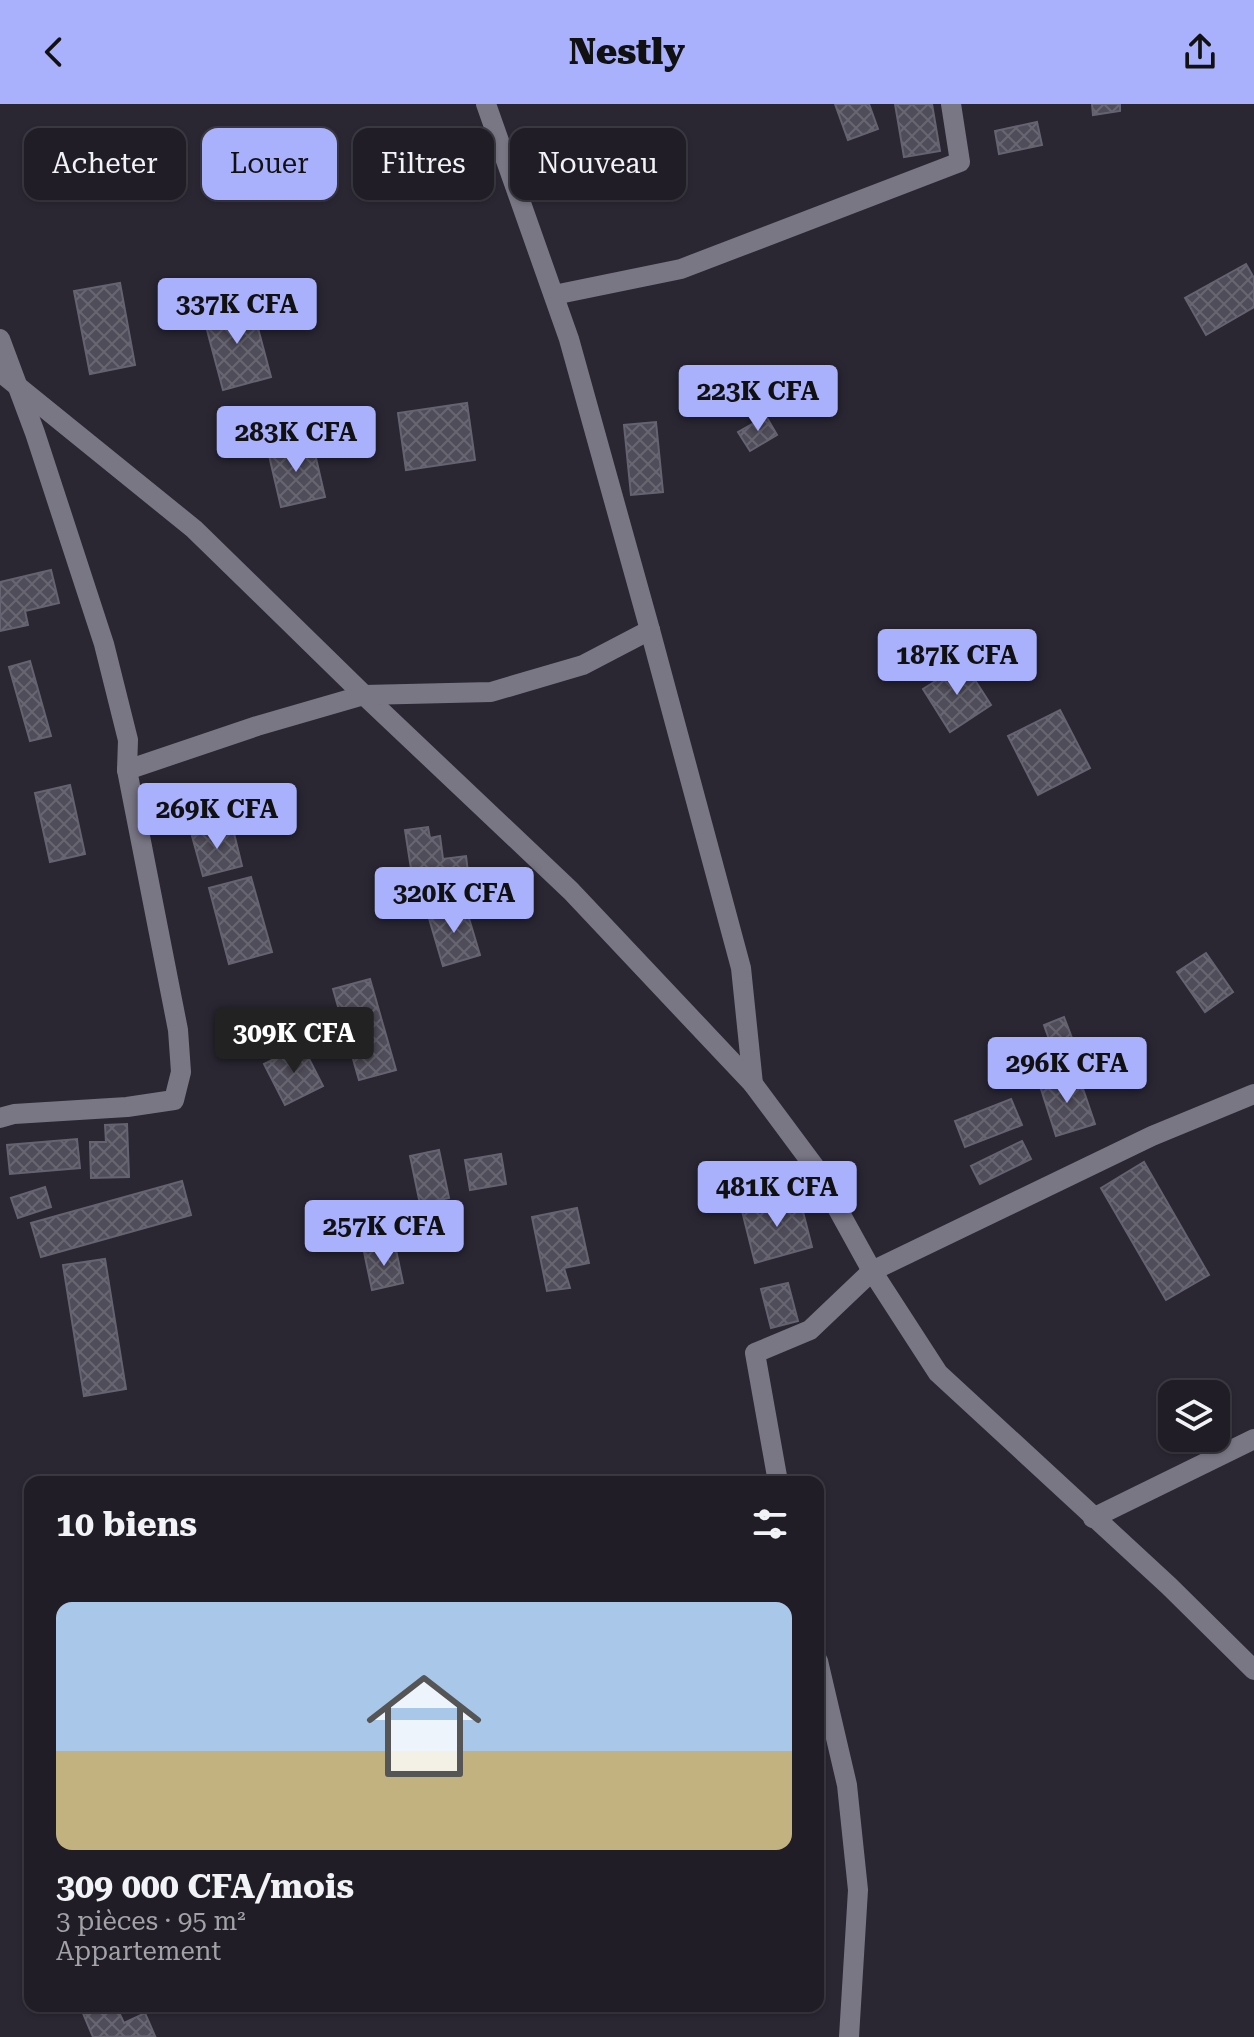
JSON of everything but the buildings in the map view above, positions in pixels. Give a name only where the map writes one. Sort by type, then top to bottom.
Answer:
[{"type":"street","points":[[486,104],[569,339],[650,630],[741,968],[753,1084]]},
{"type":"street","points":[[554,295],[681,269],[960,162],[951,104]]},
{"type":"street","points":[[0,339],[7,377],[35,433],[104,644],[128,740],[127,770],[178,1030],[181,1072],[174,1100],[127,1107],[14,1114],[0,1118]]},
{"type":"street","points":[[7,377],[194,529],[571,891],[753,1084],[814,1166],[872,1271],[938,1373],[1169,1586],[1254,1670]]},
{"type":"street","points":[[127,770],[257,726],[364,695],[491,692],[583,665],[650,630]]},
{"type":"street","points":[[777,1476],[755,1353],[810,1330],[872,1271],[1152,1136],[1254,1094]]},
{"type":"street","points":[[1093,1518],[1254,1439]]},
{"type":"street","points":[[824,1687],[847,1785],[858,1890],[849,2037]]}]
